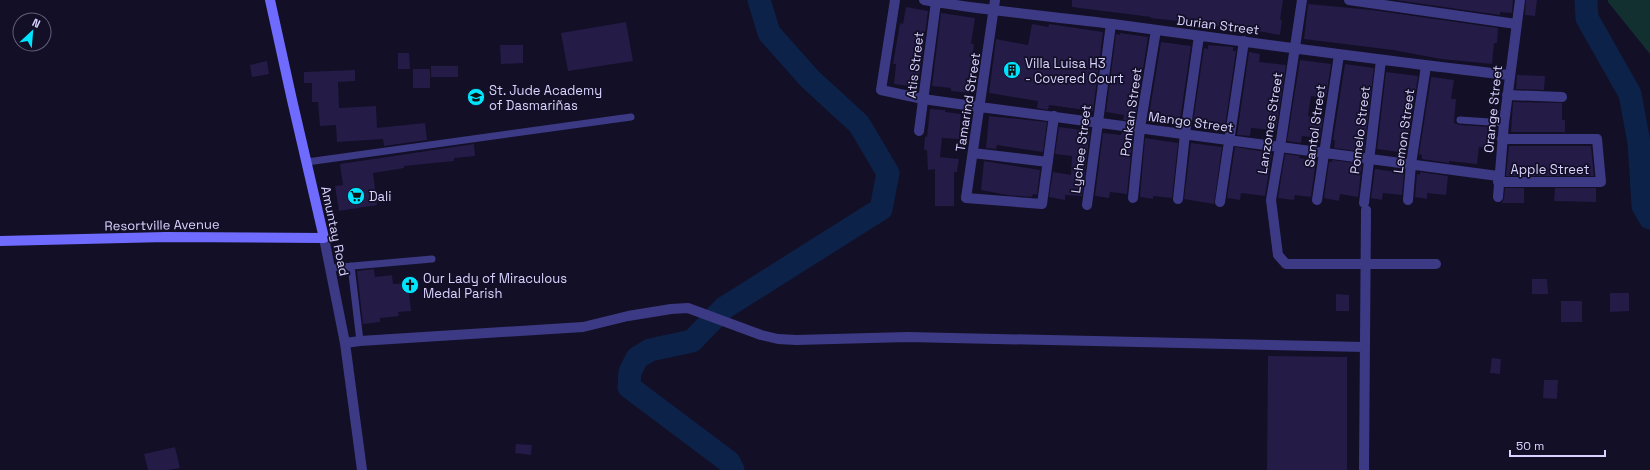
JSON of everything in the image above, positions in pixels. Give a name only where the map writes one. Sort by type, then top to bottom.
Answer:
[{"type":"street","name":"Amuntay Road","points":[[270,0],[324,238],[345,343],[362,470]]},
{"type":"street","name":"Mango Street","points":[[895,0],[881,90],[923,99],[1370,158],[1498,179]]},
{"type":"street","name":"Durian Street","points":[[924,0],[994,11],[1111,24],[1339,55],[1509,75]]},
{"type":"street","name":"Tamarind Street","points":[[995,0],[966,198],[1042,204],[1048,162]]},
{"type":"street","name":"Lanzones Street","points":[[1302,0],[1280,147],[1270,200],[1278,255],[1286,264],[1436,264]]},
{"type":"street","points":[[1349,0],[1516,24]]},
{"type":"street","name":"Orange Street","points":[[1498,197],[1498,179],[1509,75],[1520,0]]},
{"type":"street","name":"Atis Street","points":[[919,131],[936,2]]},
{"type":"street","name":"Lychee Street","points":[[1087,205],[1111,24]]},
{"type":"street","name":"Ponkan Street","points":[[1132,198],[1140,128],[1156,30]]},
{"type":"street","points":[[1178,199],[1185,134],[1199,36]]},
{"type":"street","points":[[1220,202],[1228,140],[1244,41]]},
{"type":"street","name":"Santol Street","points":[[1317,200],[1339,55]]},
{"type":"street","name":"Pomelo Street","points":[[1364,470],[1366,265],[1365,206],[1381,60]]},
{"type":"street","name":"Lemon Street","points":[[1408,200],[1411,164],[1426,66]]},
{"type":"street","points":[[1507,95],[1562,97]]},
{"type":"street","points":[[973,152],[1048,162],[1054,116]]},
{"type":"street","name":"Apple Street","points":[[1498,179],[1601,182],[1597,139],[1502,138]]},
{"type":"street","name":"Resortville Avenue","points":[[0,241],[166,237],[324,238]]},
{"type":"street","points":[[345,343],[583,327],[628,316],[671,308],[688,308],[772,338],[796,340],[908,337],[1365,347]]},
{"type":"lane","points":[[307,162],[631,117]]},
{"type":"lane","points":[[1460,120],[1504,123]]},
{"type":"lane","points":[[330,268],[432,259]]},
{"type":"lane","points":[[351,266],[360,341]]},
{"type":"green space","points":[[1608,0],[1650,0],[1650,54],[1608,2]]},
{"type":"building","points":[[1072,0],[1283,0],[1280,20],[1282,20],[1280,35],[1252,30],[1072,7]]},
{"type":"building","points":[[1395,0],[1513,0],[1512,13],[1500,12],[1500,15]]},
{"type":"building","points":[[1526,0],[1537,0],[1535,16],[1525,15]]},
{"type":"building","points":[[1308,4],[1372,10],[1498,28],[1497,43],[1494,43],[1492,64],[1441,59],[1393,50],[1304,39]]},
{"type":"building","points":[[906,7],[928,11],[918,87],[894,84],[896,64],[893,64],[900,23],[903,24]]},
{"type":"building","points":[[941,13],[975,18],[971,44],[974,44],[969,80],[969,93],[951,91],[951,88],[932,86]]},
{"type":"building","points":[[626,22],[633,61],[568,71],[561,33]]},
{"type":"building","points":[[1032,24],[1048,27],[1049,24],[1103,32],[1093,111],[1049,105],[1048,110],[1037,108],[1038,101],[989,93],[996,39],[1028,45]]},
{"type":"building","points":[[1120,33],[1148,37],[1135,121],[1123,120],[1124,115],[1106,112],[1116,34],[1120,35]]},
{"type":"building","points":[[1161,42],[1191,46],[1180,120],[1149,115]]},
{"type":"building","points":[[500,45],[523,45],[523,63],[501,64]]},
{"type":"building","points":[[1208,45],[1233,47],[1233,51],[1236,51],[1225,126],[1193,122],[1204,48],[1208,49]]},
{"type":"building","points":[[1249,52],[1260,54],[1259,62],[1286,65],[1276,130],[1251,128],[1250,136],[1237,135]]},
{"type":"building","points":[[398,53],[409,53],[410,69],[398,69]]},
{"type":"building","points":[[1300,60],[1331,64],[1326,98],[1311,96],[1308,116],[1323,118],[1320,138],[1302,136],[1301,143],[1287,141]]},
{"type":"building","points":[[267,61],[269,74],[252,77],[250,65]]},
{"type":"building","points":[[1345,64],[1374,68],[1364,152],[1334,148],[1335,140],[1333,140]]},
{"type":"building","points":[[431,66],[458,66],[458,77],[431,77]]},
{"type":"building","points":[[413,69],[430,69],[430,88],[413,88]]},
{"type":"building","points":[[355,70],[355,81],[338,82],[339,108],[376,106],[377,128],[425,123],[427,140],[384,146],[383,139],[337,142],[336,125],[320,126],[318,102],[312,102],[312,83],[304,83],[304,72]]},
{"type":"building","points":[[1386,72],[1418,76],[1406,153],[1377,149]]},
{"type":"building","points":[[1517,75],[1545,76],[1544,90],[1516,89]]},
{"type":"building","points":[[1432,77],[1454,80],[1451,99],[1456,99],[1454,123],[1460,125],[1490,127],[1487,148],[1479,147],[1477,164],[1449,161],[1449,163],[1422,159],[1422,155],[1419,154]]},
{"type":"building","points":[[1513,102],[1562,103],[1562,120],[1565,120],[1565,132],[1511,132]]},
{"type":"building","points":[[930,109],[945,110],[945,112],[961,114],[959,139],[942,138],[940,157],[959,159],[957,172],[954,172],[954,206],[935,206],[935,169],[928,170],[927,150],[924,150]]},
{"type":"building","points":[[989,116],[1047,122],[1043,152],[997,145],[996,149],[986,148]]},
{"type":"building","points":[[1059,127],[1090,131],[1082,196],[1065,195],[1065,200],[1049,197],[1053,172],[1071,175],[1072,156],[1055,154]]},
{"type":"building","points":[[1122,132],[1133,134],[1127,194],[1110,192],[1109,198],[1095,196],[1103,133],[1121,135]]},
{"type":"building","points":[[1145,138],[1178,143],[1172,198],[1153,196],[1153,199],[1140,197]]},
{"type":"building","points":[[1191,143],[1222,147],[1214,204],[1184,199]]},
{"type":"building","points":[[474,144],[475,156],[454,158],[454,161],[404,166],[404,168],[373,173],[377,205],[339,211],[335,186],[343,185],[340,164]]},
{"type":"building","points":[[1509,146],[1591,146],[1594,176],[1506,176]]},
{"type":"building","points":[[1235,147],[1272,153],[1265,196],[1241,193],[1240,200],[1227,198]]},
{"type":"building","points":[[1285,154],[1300,156],[1299,158],[1316,160],[1311,197],[1295,195],[1294,200],[1278,198]]},
{"type":"building","points":[[1332,160],[1362,164],[1358,197],[1340,194],[1339,201],[1324,198],[1329,162],[1332,162]]},
{"type":"building","points":[[984,161],[1040,170],[1037,195],[1033,194],[1032,197],[1007,195],[981,190]]},
{"type":"building","points":[[1375,169],[1404,173],[1402,195],[1383,193],[1382,200],[1371,198]]},
{"type":"building","points":[[1420,172],[1448,176],[1446,195],[1427,193],[1427,199],[1415,197],[1417,174],[1420,175]]},
{"type":"building","points":[[1505,188],[1524,188],[1524,203],[1502,203]]},
{"type":"building","points":[[1555,188],[1596,188],[1596,202],[1554,201]]},
{"type":"building","points":[[374,269],[375,277],[392,275],[393,284],[408,283],[411,311],[398,312],[399,316],[380,318],[380,322],[363,324],[357,271]]},
{"type":"building","points":[[1532,279],[1547,279],[1548,294],[1532,294]]},
{"type":"building","points":[[1610,293],[1629,293],[1629,311],[1610,312]]},
{"type":"building","points":[[1336,294],[1349,295],[1349,311],[1336,311]]},
{"type":"building","points":[[1561,301],[1582,301],[1582,322],[1561,322]]},
{"type":"building","points":[[1268,356],[1347,357],[1347,470],[1267,470]]},
{"type":"building","points":[[1492,358],[1501,359],[1500,374],[1490,373]]},
{"type":"building","points":[[1544,380],[1558,380],[1557,399],[1543,398]]},
{"type":"building","points":[[516,444],[532,445],[531,455],[515,453]]},
{"type":"building","points":[[175,447],[180,468],[168,470],[148,470],[144,454]]},
{"type":"waterway","points":[[733,470],[729,462],[629,387],[630,372],[637,358],[650,350],[692,341],[724,308],[881,209],[888,173],[859,124],[810,79],[769,33],[759,0]]},
{"type":"waterway","points":[[1586,0],[1587,18],[1630,94],[1639,143],[1643,206],[1650,218]]},
{"type":"place","name":"Villa Luisa H3 - Covered Court","points":[[1012,70]]},
{"type":"place","name":"St. Jude Academy of Dasmariñas","points":[[476,97]]},
{"type":"place","name":"Dali","points":[[356,196]]},
{"type":"place","name":"Our Lady of Miraculous Medal Parish","points":[[410,285]]}]
